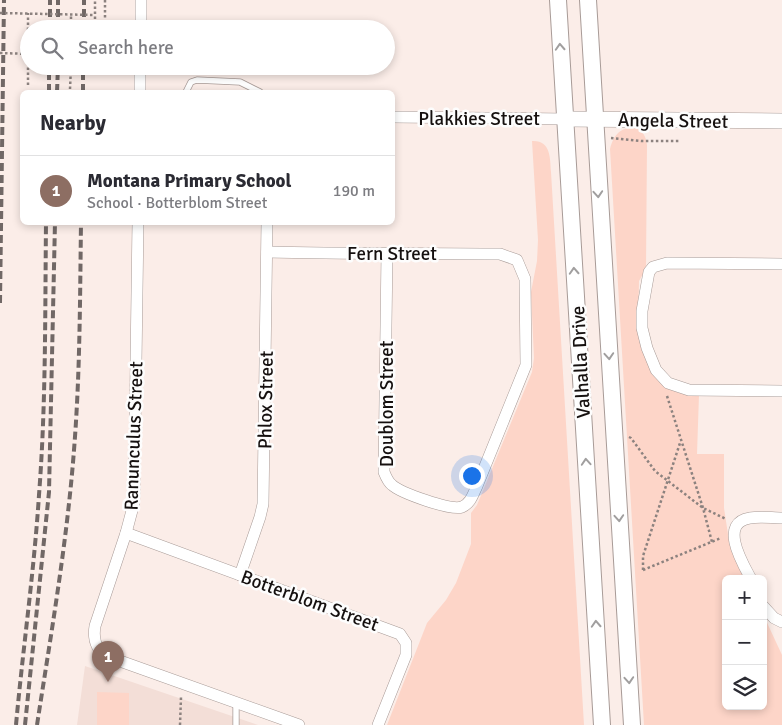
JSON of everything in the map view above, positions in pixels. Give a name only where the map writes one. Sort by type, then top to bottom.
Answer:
[{"type":"main road","name":"Valhalla Drive","points":[[558,0],[602,725]]},
{"type":"main road","name":"Valhalla Drive","points":[[588,0],[632,725]]},
{"type":"street","points":[[141,0],[141,20]]},
{"type":"street","points":[[140,75],[140,90]]},
{"type":"street","name":"Plakkies Street","points":[[395,117],[565,119]]},
{"type":"street","name":"Angela Street","points":[[565,119],[782,121]]},
{"type":"street","name":"Ranunculus Street","points":[[138,225],[134,503],[94,634],[96,645],[106,656],[181,683]]},
{"type":"street","name":"Phlox Street","points":[[240,575],[263,504],[267,225]]},
{"type":"street","name":"Fern Street","points":[[267,252],[500,254],[517,260]]},
{"type":"street","name":"Doublom Street","points":[[387,253],[384,472],[392,485],[400,490],[449,507],[458,508],[469,503],[526,365],[525,279],[517,260]]},
{"type":"street","points":[[782,264],[667,263],[653,267],[648,272],[644,295],[642,328],[647,348],[656,370],[668,383],[689,390],[782,391]]},
{"type":"street","points":[[748,575],[733,537],[736,529],[746,519],[782,518]]},
{"type":"street","name":"Botterblom Street","points":[[126,533],[396,631],[404,638],[407,649],[406,655],[378,725]]},
{"type":"street","points":[[767,610],[774,618],[782,622]]},
{"type":"street","points":[[181,683],[299,725]]},
{"type":"lane","points":[[187,90],[191,82],[197,80],[240,82],[256,90]]},
{"type":"lane","points":[[236,702],[236,725]]},
{"type":"path","points":[[95,0],[95,20]]},
{"type":"path","points":[[105,0],[105,20]]},
{"type":"path","points":[[0,13],[95,14]]},
{"type":"path","points":[[28,13],[28,20]]},
{"type":"path","points":[[71,14],[71,20]]},
{"type":"path","points":[[0,54],[20,54]]},
{"type":"path","points":[[28,75],[28,85]]},
{"type":"path","points":[[70,89],[71,75]]},
{"type":"path","points":[[610,138],[641,141],[680,141]]},
{"type":"path","points":[[668,383],[666,393],[712,542]]},
{"type":"path","points":[[625,436],[631,438],[655,471],[703,508],[736,529],[712,542],[638,572]]},
{"type":"path","points":[[643,570],[643,556],[681,442]]},
{"type":"path","points":[[180,725],[181,683]]},
{"type":"shaded area","points":[[635,127],[640,130],[644,134],[647,145],[646,269],[639,281],[638,333],[666,387],[679,393],[699,395],[697,454],[724,454],[724,508],[729,541],[745,575],[722,575],[722,710],[767,710],[767,623],[782,655],[782,725],[644,725],[610,149],[613,139],[625,129]]},
{"type":"shaded area","points":[[532,141],[543,143],[548,151],[550,161],[584,725],[387,725],[427,623],[446,600],[456,583],[471,544],[471,513],[477,505],[532,372],[534,358],[531,292],[537,261],[538,240]]},
{"type":"shaded area","points":[[85,666],[258,725],[77,725]]},
{"type":"shaded area","points":[[97,692],[129,693],[129,725],[97,725]]},
{"type":"railway","points":[[0,303],[4,0]]},
{"type":"railway","points":[[50,0],[50,20]]},
{"type":"railway","points":[[58,0],[58,20]]},
{"type":"railway","points":[[84,0],[84,20]]},
{"type":"railway","points":[[49,75],[49,90]]},
{"type":"railway","points":[[57,90],[58,75]]},
{"type":"railway","points":[[83,75],[83,90]]},
{"type":"railway","points":[[16,725],[37,524],[41,461],[45,358],[46,225]]},
{"type":"railway","points":[[25,725],[49,492],[55,225]]},
{"type":"railway","points":[[37,725],[63,553],[74,450],[79,365],[81,225]]},
{"type":"place","name":"Montana Primary School","points":[[108,682]]}]
